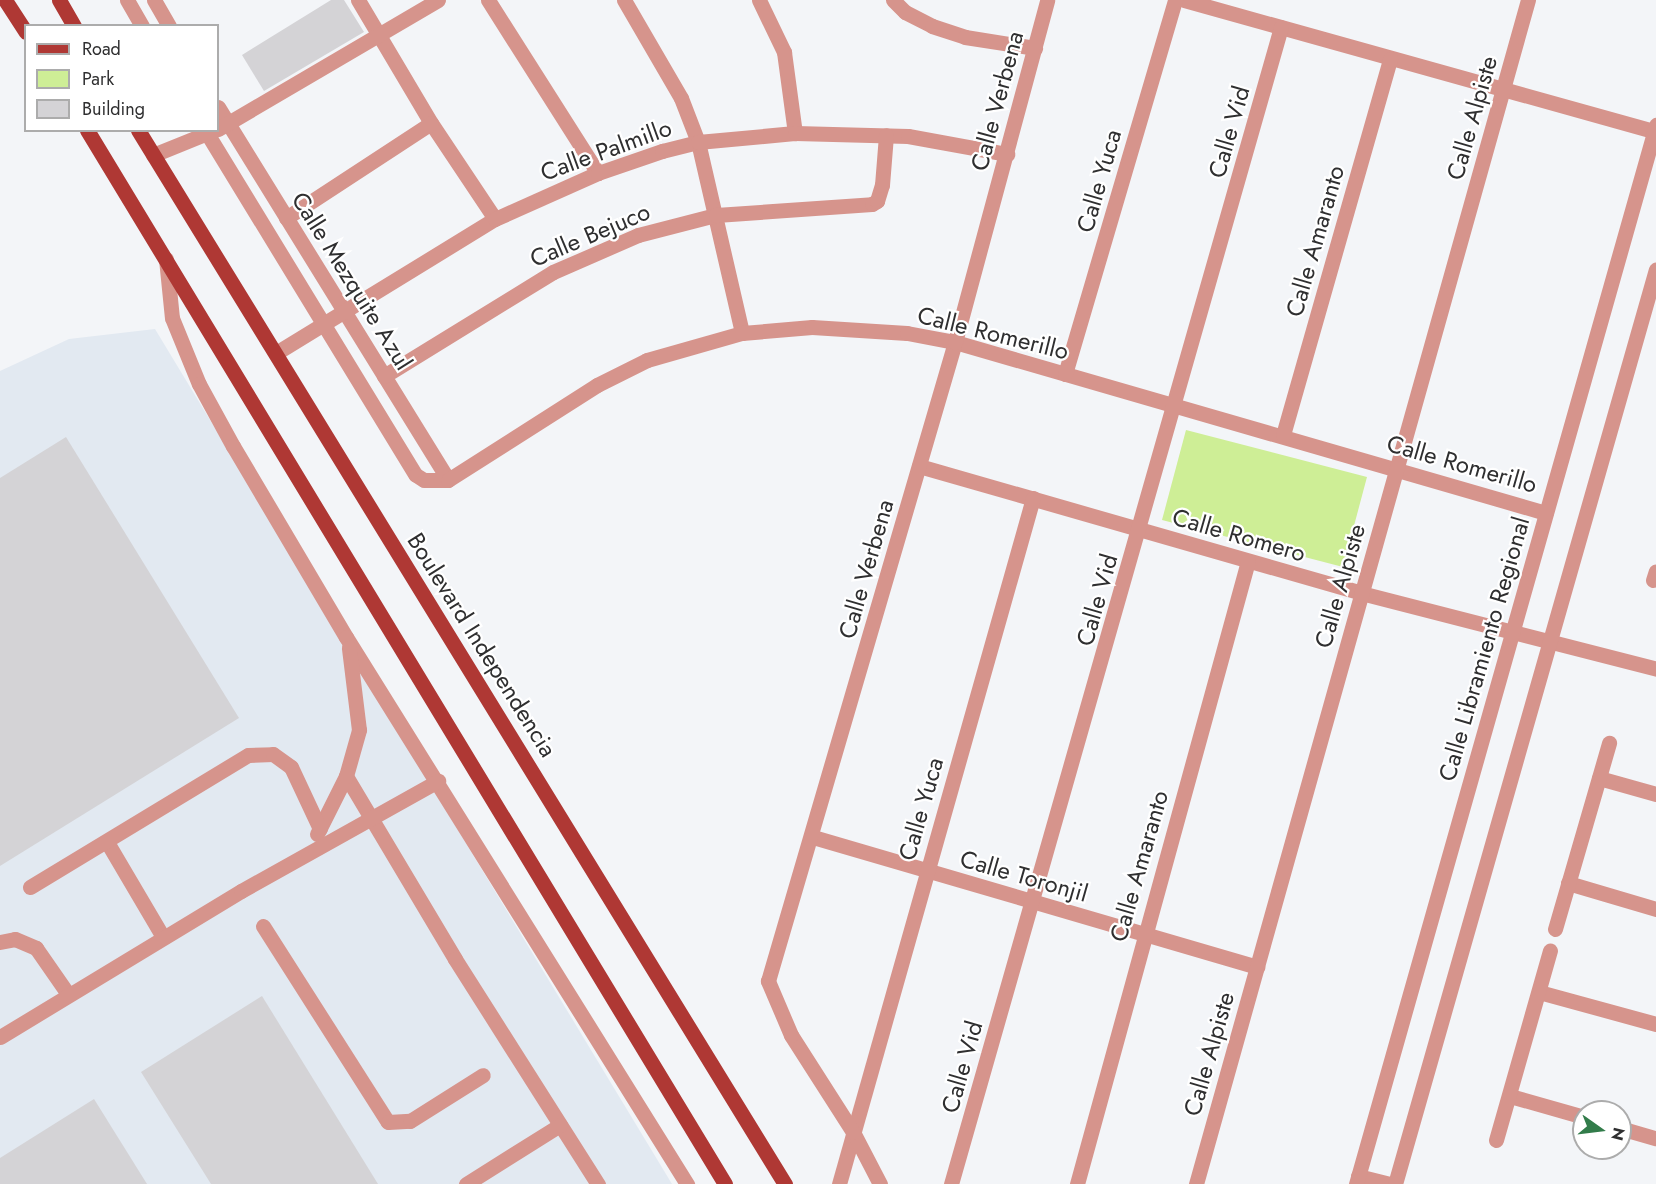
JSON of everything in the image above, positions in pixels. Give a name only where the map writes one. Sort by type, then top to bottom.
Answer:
[{"type":"main road","points":[[5,0],[24,29]]},
{"type":"main road","points":[[58,0],[73,24]]},
{"type":"main road","points":[[88,132],[725,1184]]},
{"type":"main road","name":"Boulevard Independencia","points":[[139,132],[785,1184]]},
{"type":"street","points":[[127,0],[141,24]]},
{"type":"street","points":[[154,0],[168,24]]},
{"type":"street","points":[[358,0],[431,123],[495,219]]},
{"type":"street","points":[[219,128],[438,0]]},
{"type":"street","points":[[488,0],[598,173]]},
{"type":"street","points":[[624,0],[681,98],[698,142],[742,333]]},
{"type":"street","points":[[759,0],[784,52],[795,133]]},
{"type":"street","points":[[894,0],[905,12],[932,26],[965,37],[1035,48]]},
{"type":"street","name":"Calle Verbena","points":[[853,1132],[791,1035],[768,981],[813,837],[955,342],[1047,0]]},
{"type":"street","name":"Calle Yuca","points":[[1065,374],[1175,0]]},
{"type":"street","points":[[1184,0],[1503,91],[1655,128]]},
{"type":"street","name":"Calle Alpiste","points":[[1196,1184],[1528,0]]},
{"type":"street","name":"Calle Vid","points":[[951,1184],[1034,902],[1281,27]]},
{"type":"street","name":"Calle Amaranto","points":[[1283,435],[1390,59]]},
{"type":"street","points":[[286,218],[431,123]]},
{"type":"street","name":"Calle Libramiento Regional","points":[[1357,1180],[1655,128]]},
{"type":"street","points":[[153,155],[210,132]]},
{"type":"street","points":[[216,132],[416,475],[431,482],[448,480]]},
{"type":"street","name":"Calle Mezquite Azul","points":[[217,132],[286,218],[448,480]]},
{"type":"street","name":"Calle Palmillo","points":[[276,353],[346,313],[495,219],[598,173],[698,142],[795,133],[886,135],[1007,154]]},
{"type":"street","name":"Calle Bejuco","points":[[384,376],[553,272],[638,235],[716,215],[872,204],[877,201],[882,185],[886,135]]},
{"type":"street","points":[[166,259],[172,318],[199,384],[346,637],[438,781],[687,1184]]},
{"type":"street","points":[[1395,1184],[1656,269]]},
{"type":"street","name":"Calle Romerillo","points":[[448,480],[597,385],[689,345],[742,333],[812,327],[907,333],[955,342],[1176,404],[1546,513]]},
{"type":"street","name":"Calle Romero","points":[[919,466],[1361,593],[1656,669]]},
{"type":"street","name":"Calle Yuca","points":[[840,1184],[1034,498]]},
{"type":"street","name":"Calle Amaranto","points":[[1077,1184],[1143,934],[1248,561]]},
{"type":"street","points":[[307,854],[346,776],[356,750],[360,711],[346,637]]},
{"type":"street","points":[[1555,929],[1610,743]]},
{"type":"street","points":[[30,887],[248,755],[262,753],[282,758],[291,767],[320,829]]},
{"type":"street","points":[[346,776],[598,1184]]},
{"type":"street","points":[[1599,778],[1656,794]]},
{"type":"street","points":[[0,1037],[163,937],[438,781]]},
{"type":"street","name":"Calle Toronjil","points":[[813,837],[1257,968]]},
{"type":"street","points":[[107,842],[163,937]]},
{"type":"street","points":[[1568,883],[1656,909]]},
{"type":"street","points":[[263,926],[388,1122],[410,1121],[483,1076]]},
{"type":"street","points":[[0,942],[15,939],[36,948],[68,994]]},
{"type":"street","points":[[1496,1140],[1550,951]]},
{"type":"street","points":[[1539,992],[1656,1024]]},
{"type":"street","points":[[1510,1096],[1572,1114]]},
{"type":"street","points":[[466,1184],[560,1125]]},
{"type":"street","points":[[1632,1131],[1656,1138]]},
{"type":"street","points":[[853,1132],[880,1184]]},
{"type":"street","points":[[1357,1180],[1390,1184]]},
{"type":"shaded area","points":[[155,329],[672,1184],[0,1184],[0,371],[69,339]]},
{"type":"green space","points":[[1186,430],[1367,477],[1343,567],[1162,520]]},
{"type":"building","points":[[331,0],[344,0],[364,32],[264,91],[242,55]]},
{"type":"building","points":[[66,437],[239,718],[0,866],[0,478]]},
{"type":"building","points":[[262,996],[378,1184],[211,1184],[141,1072]]},
{"type":"building","points":[[94,1099],[147,1184],[0,1184],[0,1158]]}]
